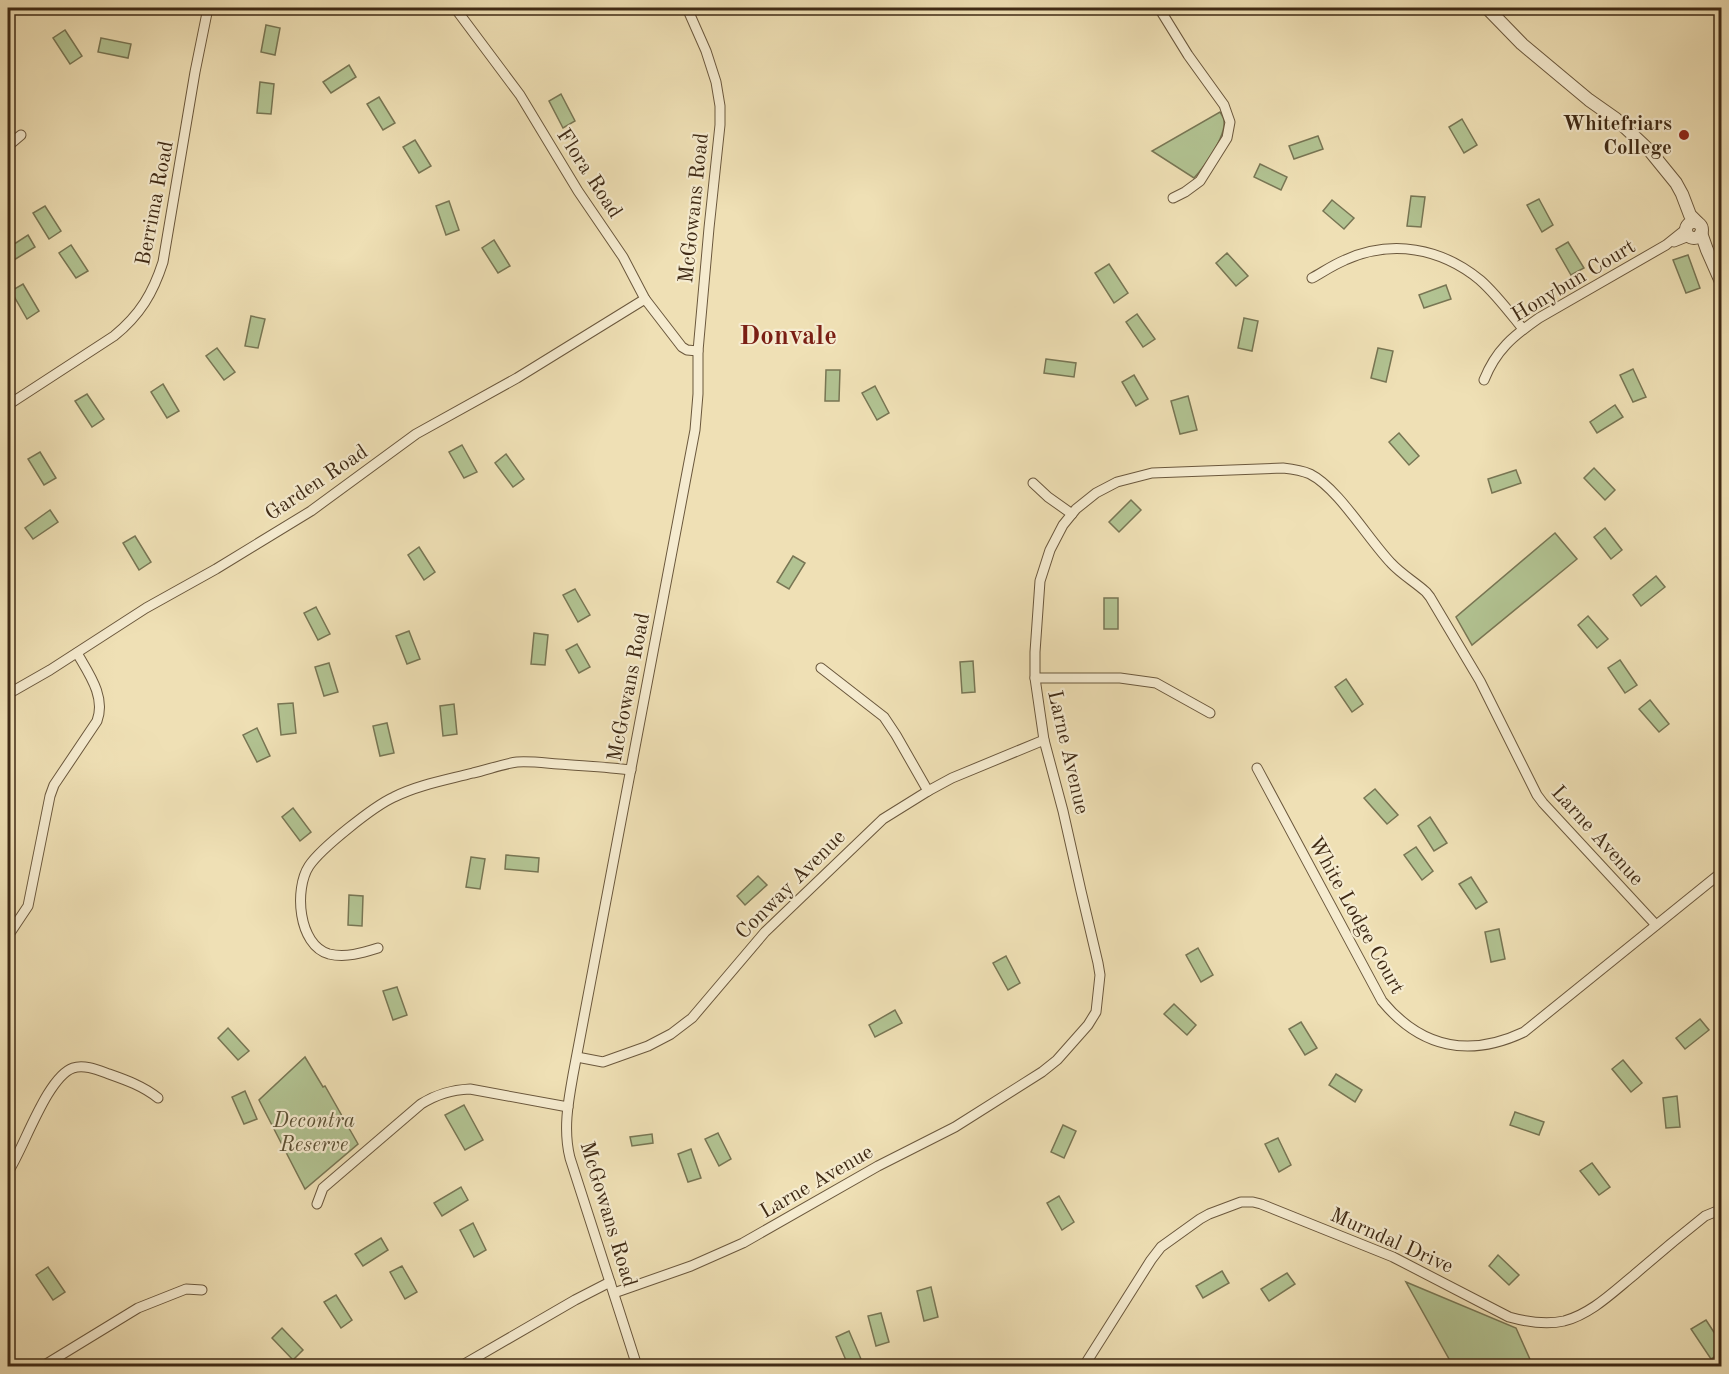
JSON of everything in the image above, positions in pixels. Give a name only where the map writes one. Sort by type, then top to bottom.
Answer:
[{"type":"street","name":"Berrima Road","points":[[8,405],[114,336],[129,324],[149,296],[163,262],[208,8]]},
{"type":"street","name":"Flora Road","points":[[455,8],[519,95],[578,191],[618,249],[645,299],[678,343],[687,350],[698,351]]},
{"type":"street","name":"McGowans Road","points":[[637,1366],[566,1145],[567,1107],[695,430],[698,351],[720,106],[716,82],[706,51],[687,8]]},
{"type":"street","points":[[1159,8],[1188,56],[1224,105],[1230,122],[1227,138],[1200,181],[1173,198]]},
{"type":"street","points":[[1487,8],[1522,44],[1589,100],[1637,148],[1678,200],[1692,231],[1707,250],[1722,284]]},
{"type":"street","points":[[8,146],[21,135]]},
{"type":"street","name":"Honybun Court","points":[[1484,380],[1496,356],[1523,329],[1692,231]]},
{"type":"street","points":[[1312,278],[1331,266],[1361,253],[1393,249],[1423,251],[1452,262],[1481,281],[1523,329]]},
{"type":"street","name":"Garden Road","points":[[8,694],[146,608],[216,569],[311,511],[416,434],[517,378],[645,299]]},
{"type":"street","name":"Larne Avenue","points":[[614,1293],[692,1266],[727,1251],[878,1166],[955,1127],[1042,1072],[1057,1060],[1088,1025],[1096,1012],[1100,975],[1064,811],[1044,740],[1035,678],[1040,581],[1056,536],[1072,514],[1086,500],[1105,488],[1128,478],[1152,472],[1283,468],[1302,471],[1316,478],[1336,497],[1392,564],[1426,592],[1480,681],[1543,803],[1656,925]]},
{"type":"street","points":[[1034,483],[1048,497],[1072,514]]},
{"type":"street","points":[[8,936],[28,906],[54,785],[97,721],[100,712],[100,697],[77,653]]},
{"type":"street","points":[[821,668],[884,717],[928,791]]},
{"type":"street","points":[[1035,678],[1120,678],[1156,683],[1210,713]]},
{"type":"street","name":"Conway Avenue","points":[[576,1058],[598,1062],[610,1060],[653,1043],[681,1027],[692,1018],[765,932],[883,819],[952,778],[1044,740]]},
{"type":"street","points":[[378,948],[348,956],[321,951],[304,928],[301,900],[302,885],[310,866],[335,841],[378,806],[415,788],[517,762],[631,770]]},
{"type":"street","name":"White Lodge Court","points":[[1257,768],[1382,1001],[1400,1021],[1415,1032],[1449,1045],[1485,1046],[1524,1032],[1722,872]]},
{"type":"street","points":[[8,1172],[58,1078],[72,1069],[80,1067],[103,1072],[140,1086],[158,1098]]},
{"type":"street","points":[[317,1204],[323,1188],[411,1112],[432,1097],[470,1089],[567,1107]]},
{"type":"street","name":"Murndal Drive","points":[[1084,1366],[1157,1251],[1200,1219],[1241,1202],[1261,1204],[1393,1257],[1509,1317],[1537,1323],[1565,1321],[1589,1310],[1705,1216],[1722,1209]]},
{"type":"street","points":[[461,1366],[610,1282]]},
{"type":"street","points":[[43,1366],[138,1308],[186,1289],[202,1290]]},
{"type":"green space","points":[[266,25],[280,28],[275,55],[261,52]]},
{"type":"green space","points":[[65,30],[82,56],[70,64],[53,38]]},
{"type":"green space","points":[[101,38],[131,44],[128,58],[98,52]]},
{"type":"green space","points":[[349,65],[356,77],[331,93],[323,82]]},
{"type":"green space","points":[[260,82],[274,84],[271,114],[257,113]]},
{"type":"green space","points":[[561,94],[575,121],[563,128],[549,101]]},
{"type":"green space","points":[[379,97],[395,123],[383,130],[367,104]]},
{"type":"green space","points":[[1220,112],[1224,121],[1222,135],[1194,178],[1152,151]]},
{"type":"green space","points":[[1462,119],[1477,145],[1464,153],[1449,127]]},
{"type":"green space","points":[[1318,136],[1323,149],[1294,159],[1289,146]]},
{"type":"green space","points":[[415,140],[431,166],[419,173],[403,147]]},
{"type":"green space","points":[[1260,164],[1287,177],[1281,190],[1254,177]]},
{"type":"green space","points":[[1411,196],[1425,197],[1421,227],[1407,226]]},
{"type":"green space","points":[[1539,199],[1553,225],[1542,232],[1527,205]]},
{"type":"green space","points":[[1332,200],[1354,218],[1344,229],[1323,211]]},
{"type":"green space","points":[[449,201],[459,230],[446,235],[436,206]]},
{"type":"green space","points":[[45,206],[61,231],[49,239],[33,213]]},
{"type":"green space","points":[[28,235],[35,247],[9,263],[8,248]]},
{"type":"green space","points":[[494,240],[510,266],[498,273],[482,248]]},
{"type":"green space","points":[[1568,242],[1584,268],[1571,275],[1556,249]]},
{"type":"green space","points":[[71,245],[88,271],[76,278],[59,253]]},
{"type":"green space","points":[[1227,253],[1248,276],[1236,286],[1216,263]]},
{"type":"green space","points":[[1688,255],[1700,288],[1686,293],[1673,260]]},
{"type":"green space","points":[[1109,264],[1128,293],[1114,303],[1095,273]]},
{"type":"green space","points":[[23,284],[39,311],[27,319],[11,291]]},
{"type":"green space","points":[[1446,285],[1451,299],[1424,308],[1419,295]]},
{"type":"green space","points":[[1137,314],[1155,339],[1143,347],[1126,322]]},
{"type":"green space","points":[[251,316],[265,319],[258,348],[245,346]]},
{"type":"green space","points":[[1244,318],[1258,321],[1252,351],[1238,348]]},
{"type":"green space","points":[[217,348],[235,372],[224,380],[206,356]]},
{"type":"green space","points":[[1378,348],[1393,351],[1386,382],[1371,378]]},
{"type":"green space","points":[[1046,359],[1076,363],[1074,377],[1044,373]]},
{"type":"green space","points":[[1633,369],[1646,397],[1633,402],[1620,375]]},
{"type":"green space","points":[[826,370],[840,370],[839,401],[825,401]]},
{"type":"green space","points":[[1134,375],[1148,399],[1136,406],[1122,382]]},
{"type":"green space","points":[[163,384],[179,411],[167,418],[151,392]]},
{"type":"green space","points":[[875,386],[889,413],[877,420],[862,393]]},
{"type":"green space","points":[[87,394],[104,419],[92,427],[75,401]]},
{"type":"green space","points":[[1188,396],[1197,430],[1180,434],[1171,401]]},
{"type":"green space","points":[[1615,405],[1623,417],[1597,433],[1590,422]]},
{"type":"green space","points":[[1399,433],[1419,456],[1409,465],[1389,442]]},
{"type":"green space","points":[[462,445],[477,472],[464,478],[449,452]]},
{"type":"green space","points":[[40,452],[56,478],[44,485],[28,459]]},
{"type":"green space","points":[[506,454],[524,479],[513,487],[495,463]]},
{"type":"green space","points":[[1594,468],[1615,490],[1605,500],[1584,478]]},
{"type":"green space","points":[[1516,470],[1521,483],[1492,493],[1488,479]]},
{"type":"green space","points":[[1131,500],[1141,510],[1119,532],[1109,522]]},
{"type":"green space","points":[[50,510],[58,522],[33,539],[25,528]]},
{"type":"green space","points":[[1605,528],[1622,550],[1611,559],[1594,537]]},
{"type":"green space","points":[[1555,533],[1577,559],[1472,645],[1456,617]]},
{"type":"green space","points":[[135,536],[151,562],[139,570],[123,543]]},
{"type":"green space","points":[[419,547],[435,572],[424,580],[408,555]]},
{"type":"green space","points":[[793,556],[805,563],[789,589],[777,582]]},
{"type":"green space","points":[[1656,576],[1665,587],[1641,606],[1633,595]]},
{"type":"green space","points":[[575,589],[590,615],[578,622],[563,595]]},
{"type":"green space","points":[[1104,598],[1118,598],[1118,629],[1104,629]]},
{"type":"green space","points":[[316,607],[330,634],[318,640],[304,613]]},
{"type":"green space","points":[[1588,616],[1608,639],[1597,648],[1578,625]]},
{"type":"green space","points":[[409,631],[420,659],[407,664],[396,636]]},
{"type":"green space","points":[[534,633],[548,635],[545,665],[531,664]]},
{"type":"green space","points":[[577,644],[590,667],[579,673],[566,650]]},
{"type":"green space","points":[[1620,660],[1637,685],[1625,693],[1608,668]]},
{"type":"green space","points":[[973,661],[975,692],[962,693],[960,662]]},
{"type":"green space","points":[[329,663],[338,692],[324,696],[315,667]]},
{"type":"green space","points":[[1346,679],[1363,704],[1352,712],[1335,687]]},
{"type":"green space","points":[[1650,700],[1669,724],[1659,732],[1639,709]]},
{"type":"green space","points":[[293,703],[296,733],[281,735],[278,704]]},
{"type":"green space","points":[[454,704],[457,734],[443,736],[440,706]]},
{"type":"green space","points":[[387,723],[394,753],[380,756],[373,726]]},
{"type":"green space","points":[[257,728],[270,756],[257,762],[243,735]]},
{"type":"green space","points":[[1375,789],[1398,815],[1387,824],[1364,798]]},
{"type":"green space","points":[[293,808],[311,832],[300,841],[282,817]]},
{"type":"green space","points":[[1430,817],[1447,843],[1434,851],[1418,826]]},
{"type":"green space","points":[[1416,847],[1433,871],[1422,880],[1404,855]]},
{"type":"green space","points":[[506,855],[539,858],[538,872],[505,869]]},
{"type":"green space","points":[[471,857],[485,859],[480,889],[466,887]]},
{"type":"green space","points":[[758,876],[767,885],[745,905],[737,896]]},
{"type":"green space","points":[[1471,877],[1487,902],[1476,909],[1459,884]]},
{"type":"green space","points":[[349,895],[363,896],[362,926],[348,925]]},
{"type":"green space","points":[[1499,929],[1505,959],[1491,962],[1485,932]]},
{"type":"green space","points":[[1198,948],[1213,975],[1201,982],[1186,955]]},
{"type":"green space","points":[[1006,956],[1020,983],[1008,990],[993,963]]},
{"type":"green space","points":[[397,987],[407,1015],[393,1020],[383,991]]},
{"type":"green space","points":[[1174,1004],[1196,1025],[1187,1035],[1164,1014]]},
{"type":"green space","points":[[895,1010],[902,1023],[875,1037],[869,1025]]},
{"type":"green space","points":[[1700,1019],[1709,1030],[1685,1049],[1676,1038]]},
{"type":"green space","points":[[1301,1022],[1317,1048],[1305,1055],[1289,1029]]},
{"type":"green space","points":[[228,1028],[249,1051],[238,1060],[218,1038]]},
{"type":"green space","name":"Decontra Reserve","points":[[305,1057],[323,1087],[325,1086],[358,1144],[305,1189],[259,1100]]},
{"type":"green space","points":[[1623,1060],[1642,1083],[1631,1092],[1612,1069]]},
{"type":"green space","points":[[1336,1074],[1362,1090],[1355,1102],[1329,1085]]},
{"type":"green space","points":[[245,1091],[257,1119],[244,1124],[232,1097]]},
{"type":"green space","points":[[1677,1096],[1680,1127],[1666,1128],[1663,1098]]},
{"type":"green space","points":[[464,1105],[483,1140],[465,1150],[445,1115]]},
{"type":"green space","points":[[1515,1112],[1544,1122],[1539,1135],[1510,1125]]},
{"type":"green space","points":[[1063,1125],[1076,1131],[1064,1158],[1051,1152]]},
{"type":"green space","points":[[718,1133],[731,1159],[719,1166],[705,1139]]},
{"type":"green space","points":[[652,1134],[653,1143],[632,1146],[630,1137]]},
{"type":"green space","points":[[1278,1138],[1291,1165],[1279,1172],[1265,1144]]},
{"type":"green space","points":[[691,1149],[701,1178],[688,1182],[678,1154]]},
{"type":"green space","points":[[1592,1163],[1610,1187],[1599,1195],[1580,1171]]},
{"type":"green space","points":[[461,1187],[468,1200],[442,1216],[434,1203]]},
{"type":"green space","points":[[1059,1196],[1074,1222],[1062,1230],[1047,1203]]},
{"type":"green space","points":[[473,1223],[486,1250],[474,1257],[460,1230]]},
{"type":"green space","points":[[381,1238],[388,1250],[363,1266],[355,1254]]},
{"type":"green space","points":[[1498,1255],[1519,1275],[1509,1285],[1489,1266]]},
{"type":"green space","points":[[402,1266],[417,1292],[405,1299],[390,1272]]},
{"type":"green space","points":[[48,1267],[65,1292],[53,1300],[36,1275]]},
{"type":"green space","points":[[1222,1271],[1229,1283],[1203,1298],[1196,1286]]},
{"type":"green space","points":[[1287,1273],[1295,1284],[1269,1301],[1261,1289]]},
{"type":"green space","points":[[1406,1282],[1516,1328],[1533,1366],[1453,1366]]},
{"type":"green space","points":[[931,1287],[938,1317],[924,1321],[917,1291]]},
{"type":"green space","points":[[336,1295],[352,1320],[341,1328],[324,1302]]},
{"type":"green space","points":[[881,1313],[889,1342],[876,1346],[868,1316]]},
{"type":"green space","points":[[1706,1320],[1721,1343],[1721,1353],[1711,1359],[1691,1329]]},
{"type":"green space","points":[[282,1328],[303,1350],[293,1360],[272,1338]]},
{"type":"green space","points":[[849,1331],[861,1359],[848,1365],[836,1337]]},
{"type":"place","name":"Whitefriars College","points":[[1684,135]]},
{"type":"district","name":"Donvale","points":[[788,335]]}]
